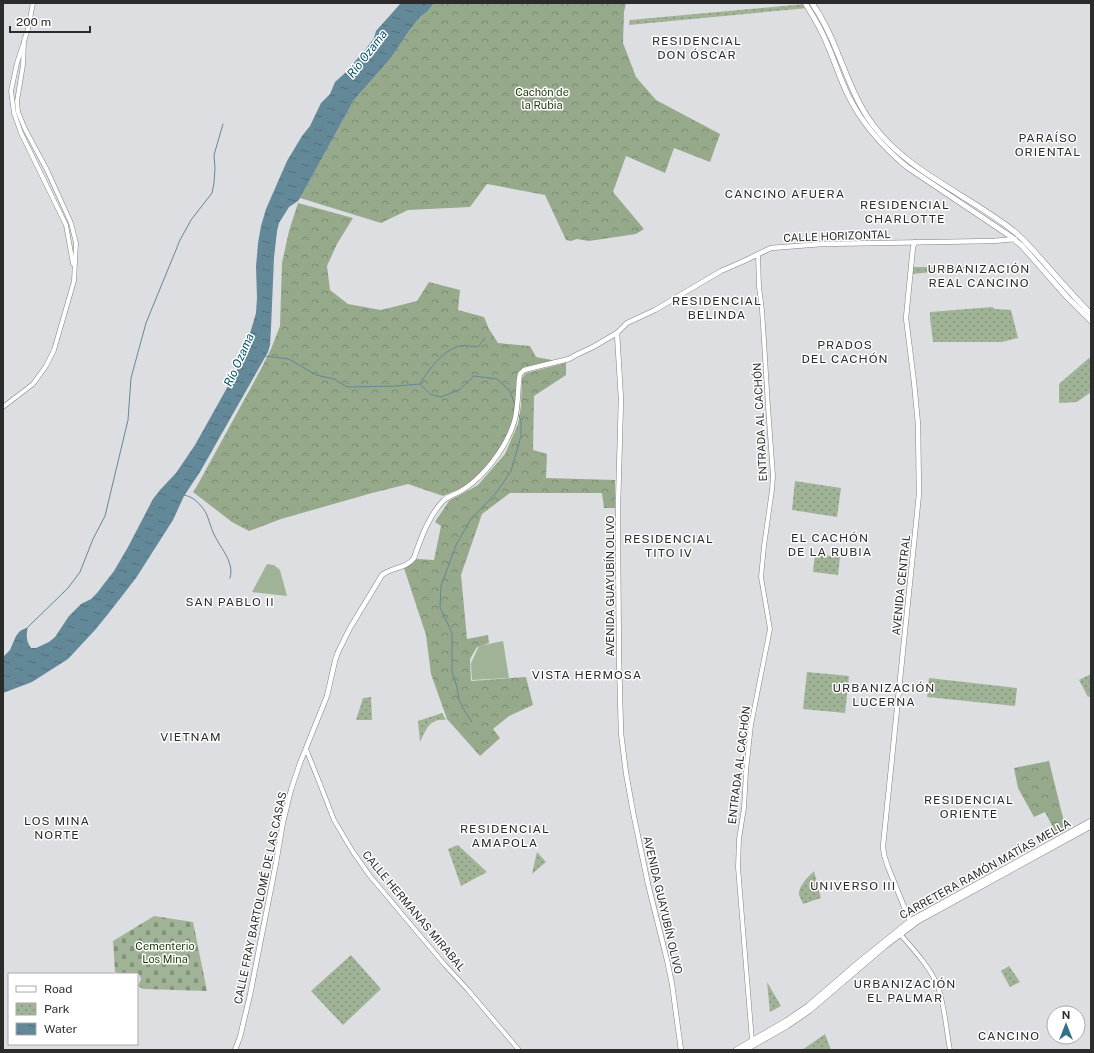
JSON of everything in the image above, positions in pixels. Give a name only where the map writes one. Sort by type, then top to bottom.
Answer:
[{"type":"main road","points":[[805,3],[820,28],[848,94],[859,114],[874,135],[895,157],[927,182],[1002,229],[1014,239],[1067,297],[1082,312],[1090,316]]},
{"type":"main road","points":[[812,3],[832,41],[857,100],[872,124],[882,136],[908,160],[999,220],[1017,234],[1031,247],[1090,316]]},
{"type":"main road","name":"CALLE HORIZONTAL","points":[[569,358],[593,347],[617,333],[627,323],[655,310],[721,271],[775,247],[822,244],[993,241],[1014,239]]},
{"type":"main road","name":"AVENIDA CENTRAL","points":[[911,923],[888,867],[883,846],[919,494],[918,424],[906,318],[913,247],[915,242]]},
{"type":"main road","name":"AVENIDA GUAYUBÍN OLIVO","points":[[617,333],[622,399],[618,505],[618,587],[622,739],[626,773],[642,855],[672,984],[681,1050]]},
{"type":"main road","name":"CALLE FRAY BARTOLOMÉ DE LAS CASAS","points":[[235,1050],[250,995],[283,820],[300,762],[327,696],[338,652],[350,628],[376,584],[385,573],[407,565],[414,558],[424,531],[443,501],[472,483],[487,469],[501,451],[515,419],[520,374],[524,370],[569,358]]},
{"type":"main road","name":"CARRETERA RAMÓN MATÍAS MELLA","points":[[745,1050],[808,1006],[911,923],[1091,821]]},
{"type":"main road","name":"CARRETERA RAMÓN MATÍAS MELLA","points":[[736,1050],[787,1026],[809,1011],[911,923],[1091,826]]},
{"type":"street","points":[[33,3],[28,29],[17,63],[11,91],[14,113],[21,133],[66,224],[74,270]]},
{"type":"street","points":[[3,408],[32,384],[46,366],[54,350],[74,281],[76,243],[71,223],[18,112],[17,101],[23,64],[24,41]]},
{"type":"street","name":"ENTRADA AL CACHÓN","points":[[753,1043],[738,877],[738,861],[751,725],[770,629],[761,577],[773,476],[758,255]]},
{"type":"street","name":"CALLE HERMANAS MIRABAL","points":[[306,749],[334,820],[353,852],[370,876],[519,1050]]},
{"type":"street","points":[[900,934],[920,956],[937,985],[942,999],[950,1050]]},
{"type":"green space","name":"Cachón de la Rubia","points":[[434,3],[626,3],[624,12],[623,43],[636,77],[656,100],[720,134],[710,162],[674,148],[665,173],[626,156],[613,192],[644,229],[636,234],[589,241],[577,239],[571,241],[566,240],[545,195],[487,184],[470,207],[408,210],[381,223],[300,198],[354,100],[391,58],[420,17],[428,11]]},
{"type":"green space","points":[[805,4],[808,8],[629,25],[630,20]]},
{"type":"green space","points":[[298,203],[353,218],[337,244],[327,266],[330,290],[348,304],[381,310],[417,301],[429,282],[460,290],[458,310],[484,317],[489,329],[498,343],[530,346],[536,357],[557,361],[524,368],[519,371],[517,379],[517,404],[515,419],[500,450],[471,483],[443,496],[408,484],[281,519],[249,531],[232,522],[193,492],[261,369],[280,326],[282,263],[289,231]]},
{"type":"green space","points":[[913,267],[977,267],[913,274]]},
{"type":"green space","points":[[992,307],[995,309],[1011,310],[1018,338],[1002,342],[933,342],[930,312]]},
{"type":"green space","points":[[1089,358],[1091,360],[1091,392],[1077,402],[1059,403],[1059,384]]},
{"type":"green space","points":[[566,363],[566,375],[534,396],[533,450],[547,454],[546,478],[615,480],[615,508],[604,508],[602,493],[510,493],[482,514],[461,575],[467,639],[488,635],[489,643],[477,647],[470,659],[471,681],[526,677],[533,705],[509,716],[493,729],[500,738],[480,756],[447,719],[431,674],[426,635],[404,568],[417,559],[434,560],[441,526],[435,522],[449,501],[478,485],[505,454],[518,424],[521,406],[522,378],[526,373]]},
{"type":"green space","points":[[795,481],[841,488],[837,517],[792,510]]},
{"type":"green space","points":[[815,554],[840,557],[838,575],[813,572]]},
{"type":"green space","points":[[267,564],[274,565],[280,570],[287,596],[252,592]]},
{"type":"green space","points":[[503,641],[509,678],[472,680],[471,663],[479,646]]},
{"type":"green space","points":[[807,672],[849,676],[845,713],[803,709]]},
{"type":"green space","points":[[1091,674],[1091,696],[1088,697],[1079,680]]},
{"type":"green space","points":[[929,678],[1017,688],[1015,706],[927,697]]},
{"type":"green space","points":[[371,697],[372,720],[356,720],[363,698]]},
{"type":"green space","points":[[442,713],[446,720],[440,720],[432,723],[426,729],[420,742],[418,721]]},
{"type":"green space","points":[[1049,761],[1066,830],[1057,835],[1045,812],[1034,817],[1018,788],[1014,768]]},
{"type":"green space","points":[[458,845],[487,872],[461,886],[448,849]]},
{"type":"green space","points":[[537,852],[546,862],[532,874]]},
{"type":"green space","points":[[814,871],[821,898],[803,904],[799,895],[800,888]]},
{"type":"green space","name":"Cementerio Los Mina","points":[[154,916],[193,922],[207,991],[143,989],[138,986],[141,979],[138,973],[115,972],[113,941]]},
{"type":"green space","points":[[351,955],[381,989],[343,1025],[311,991]]},
{"type":"green space","points":[[1009,966],[1020,982],[1010,987],[1001,971]]},
{"type":"green space","points":[[767,982],[781,1006],[770,1012]]},
{"type":"green space","points":[[825,1034],[831,1050],[802,1050]]},
{"type":"water","name":"Río Ozama","points":[[401,3],[434,3],[428,11],[420,17],[391,58],[354,100],[300,198],[289,207],[279,223],[274,258],[270,345],[268,352],[200,472],[184,496],[173,520],[136,578],[95,630],[68,659],[32,682],[3,693],[3,657],[10,650],[16,636],[20,631],[28,627],[27,638],[31,648],[36,648],[49,642],[55,637],[69,616],[81,604],[91,599],[97,593],[114,571],[153,499],[176,473],[195,445],[242,361],[256,313],[256,267],[261,226],[266,209],[287,161],[310,126],[321,103],[330,94],[335,82],[365,50],[374,38],[376,31]]},
{"type":"waterway","points":[[28,627],[68,588],[80,572],[93,539],[105,516],[128,420],[131,378],[146,323],[180,240],[191,220],[212,193],[215,168],[214,155],[223,124]]},
{"type":"waterway","points":[[420,384],[431,367],[447,352],[459,346],[478,347],[485,338]]},
{"type":"waterway","points":[[265,356],[289,359],[316,375],[334,379],[347,387],[420,384],[430,394],[441,397],[459,390],[474,376],[497,379],[510,391],[515,405]]},
{"type":"waterway","points":[[472,722],[459,700],[457,687],[452,672],[452,633],[440,607],[441,586],[456,545],[471,519],[496,493],[511,471],[521,436],[521,421],[518,413]]},
{"type":"waterway","points":[[183,495],[195,500],[205,512],[216,538],[226,554],[230,566],[230,578]]},
{"type":"district","name":"RESIDENCIAL DON ÓSCAR","points":[[697,48]]},
{"type":"district","name":"PARAÍSO ORIENTAL","points":[[1048,145]]},
{"type":"district","name":"CANCINO AFUERA","points":[[785,194]]},
{"type":"district","name":"RESIDENCIAL CHARLOTTE","points":[[905,212]]},
{"type":"district","name":"URBANIZACIÓN REAL CANCINO","points":[[979,276]]},
{"type":"district","name":"RESIDENCIAL BELINDA","points":[[717,308]]},
{"type":"district","name":"PRADOS DEL CACHÓN","points":[[845,352]]},
{"type":"district","name":"EL CACHÓN DE LA RUBIA","points":[[830,545]]},
{"type":"district","name":"RESIDENCIAL TITO IV","points":[[669,546]]},
{"type":"district","name":"SAN PABLO II","points":[[230,602]]},
{"type":"district","name":"VISTA HERMOSA","points":[[587,675]]},
{"type":"district","name":"URBANIZACIÓN LUCERNA","points":[[884,695]]},
{"type":"district","name":"VIETNAM","points":[[191,737]]},
{"type":"district","name":"RESIDENCIAL ORIENTE","points":[[969,807]]},
{"type":"district","name":"LOS MINA NORTE","points":[[57,828]]},
{"type":"district","name":"RESIDENCIAL AMAPOLA","points":[[505,836]]},
{"type":"district","name":"UNIVERSO III","points":[[853,886]]},
{"type":"district","name":"URBANIZACIÓN EL PALMAR","points":[[905,991]]},
{"type":"district","name":"CANCINO","points":[[1009,1036]]}]
